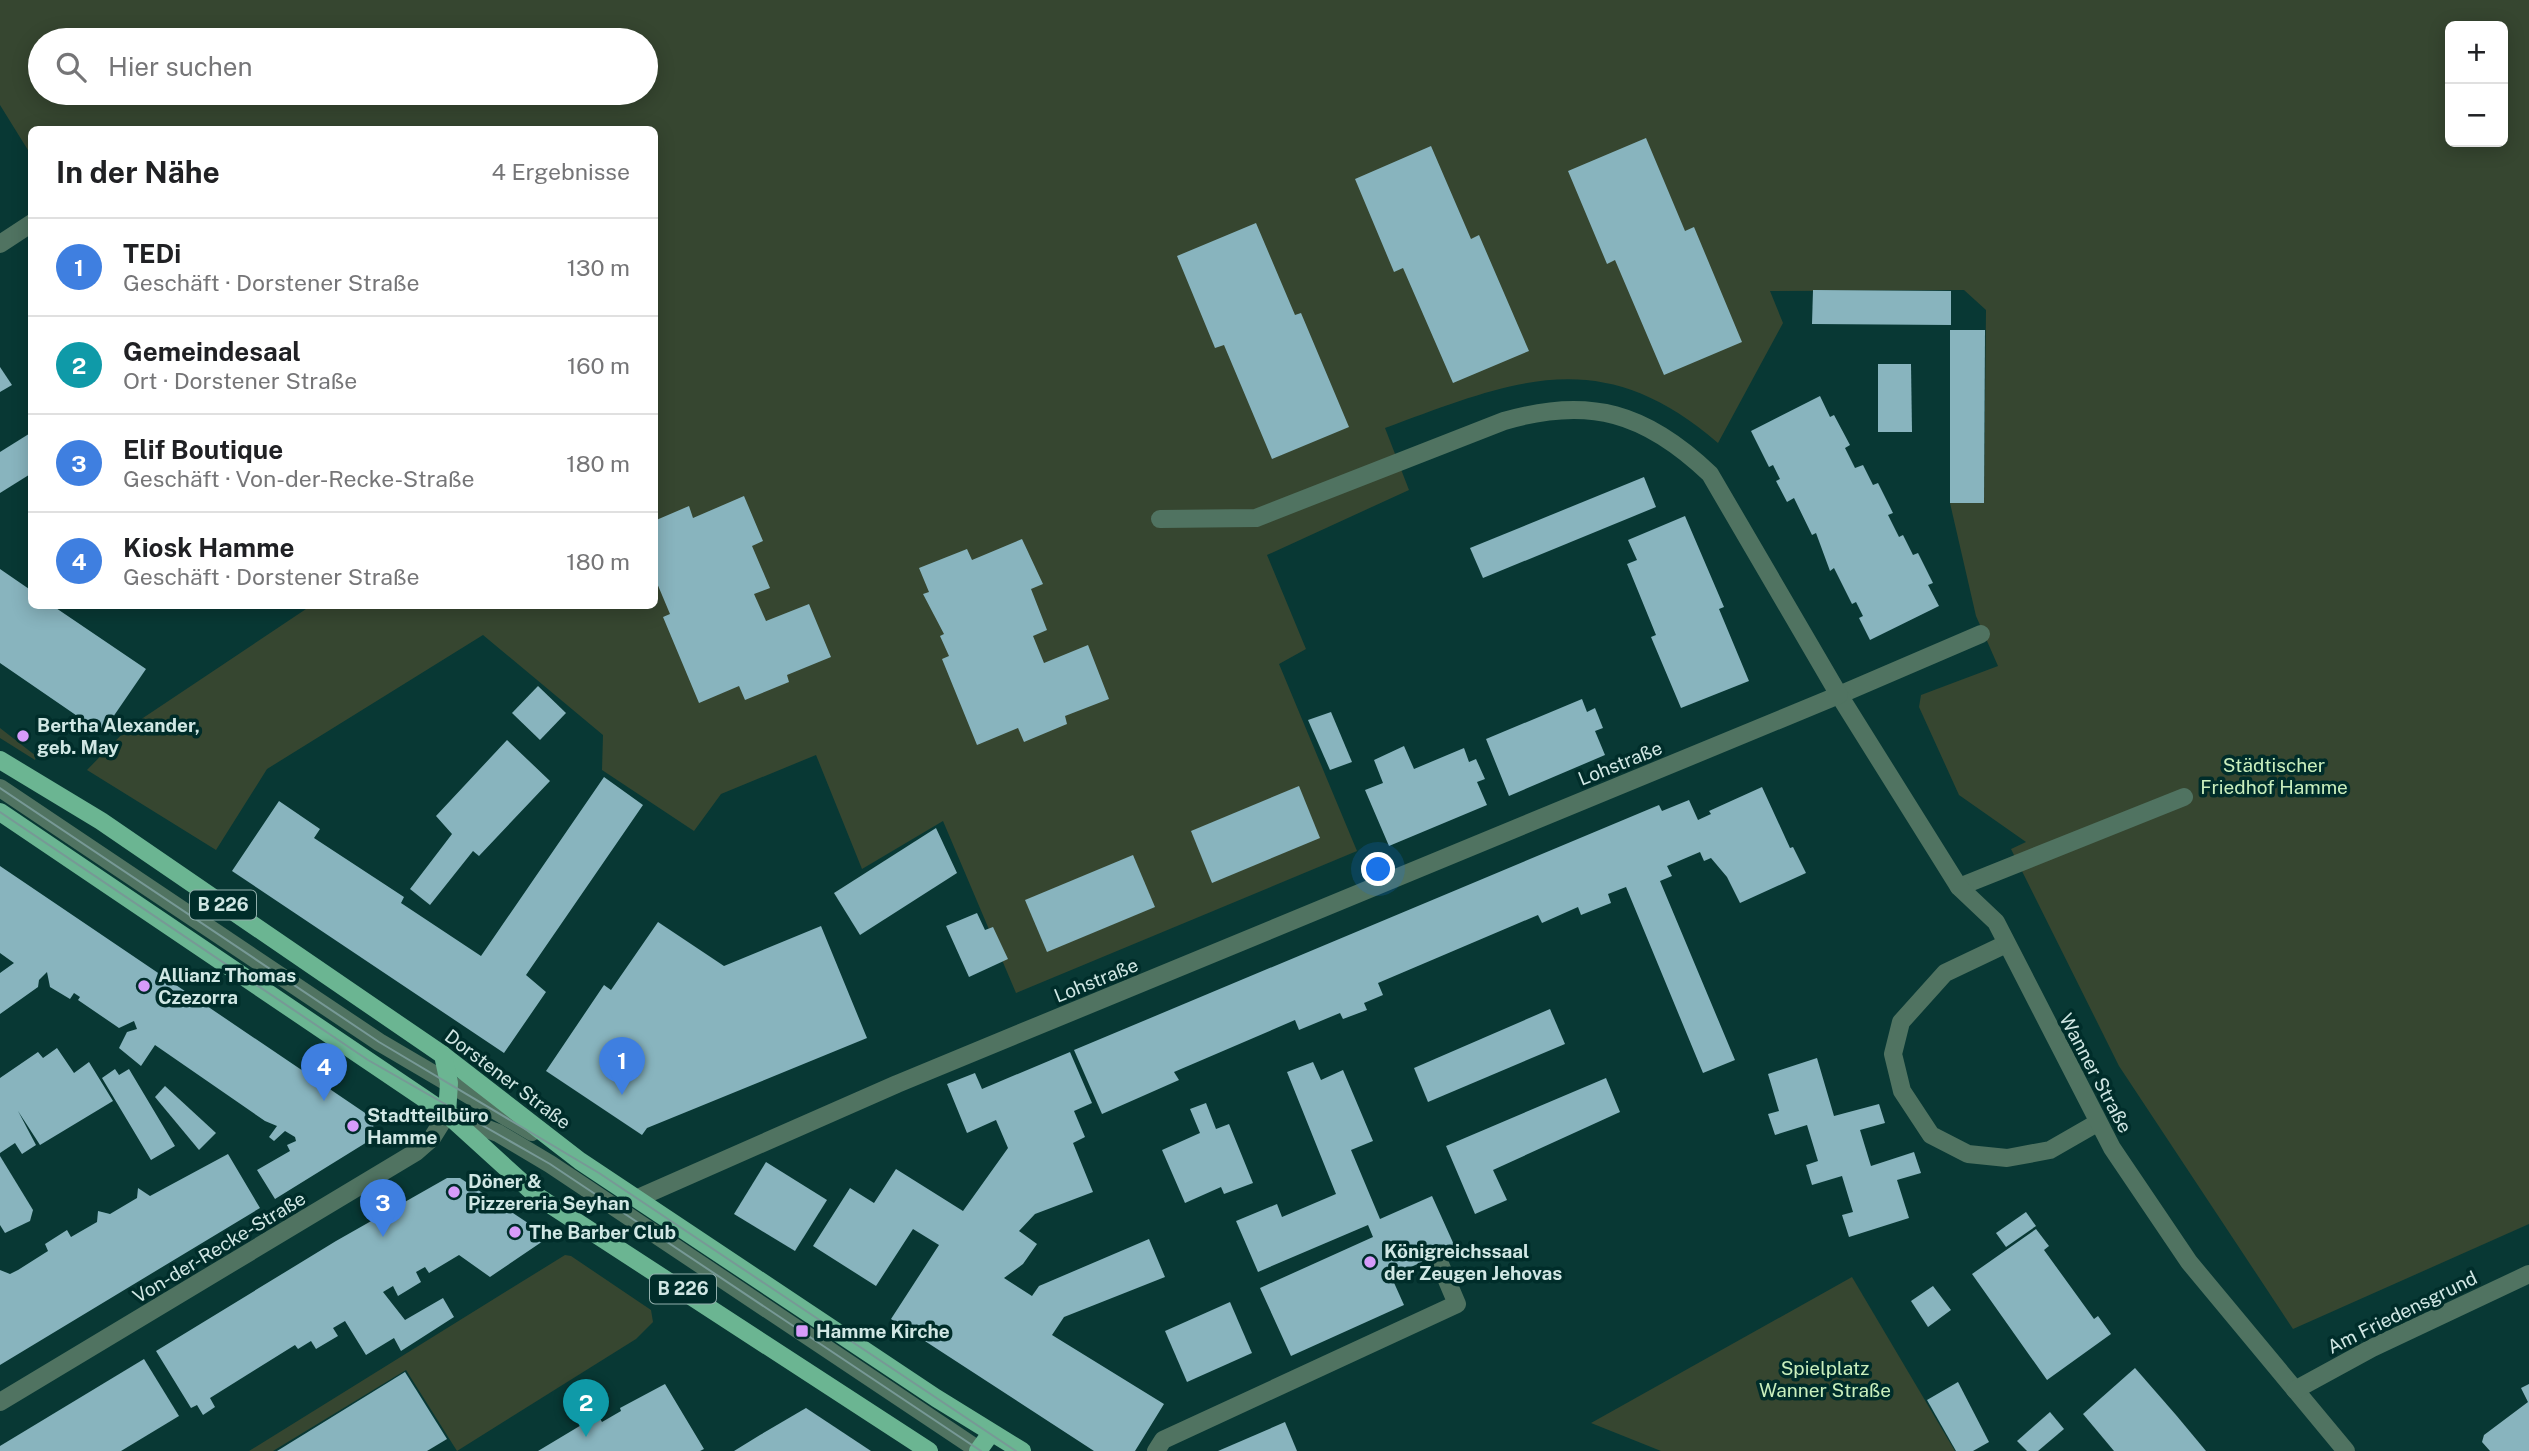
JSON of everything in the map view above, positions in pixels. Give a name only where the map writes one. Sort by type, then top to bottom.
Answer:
[{"type":"main road","name":"Dorstener Straße","points":[[0,760],[101,821],[443,1055],[580,1161],[1022,1451]]},
{"type":"main road","name":"B 226","points":[[0,811],[447,1114],[537,1196],[929,1451]]},
{"type":"main road","points":[[443,1055],[449,1083],[447,1114]]},
{"type":"main road","points":[[979,1451],[991,1433]]},
{"type":"street","points":[[0,244],[28,226]]},
{"type":"street","points":[[1160,519],[1256,519],[1504,421],[1536,412],[1570,408],[1604,411],[1680,446],[1710,474],[1839,695]]},
{"type":"street","name":"Lohstraße","points":[[638,1198],[897,1084],[1981,635]]},
{"type":"street","name":"Wanner Straße","points":[[1839,695],[1959,887],[1996,922],[2097,1123],[2189,1262],[2346,1451]]},
{"type":"street","points":[[0,788],[379,1042],[580,1161]]},
{"type":"street","points":[[1959,887],[2184,797]]},
{"type":"street","points":[[2006,944],[1945,973],[1901,1022],[1894,1054],[1902,1091],[1931,1135],[1968,1154],[2007,1158],[2050,1150],[2097,1123]]},
{"type":"street","points":[[447,1114],[498,1133],[550,1164],[979,1451]]},
{"type":"street","name":"Von-der-Recke-Straße","points":[[0,1402],[416,1152],[432,1138],[447,1114]]},
{"type":"street","points":[[1156,1451],[1163,1440],[1457,1304],[1440,1264]]},
{"type":"street","name":"Am Friedensgrund","points":[[2295,1390],[2372,1348],[2529,1274]]},
{"type":"green space","name":"Städtischer Friedhof Hamme","points":[[0,0],[2529,0],[2529,1224],[2293,1329],[2119,1066],[2011,849],[2026,842],[1959,795],[1919,707],[1921,695],[1998,666],[1976,616],[1950,503],[1984,503],[1986,310],[1964,290],[1770,291],[1783,323],[1718,443],[1675,411],[1635,391],[1595,381],[1556,380],[1517,385],[1475,396],[1385,428],[1409,490],[1267,555],[1306,649],[1279,664],[1357,851],[1016,993],[943,821],[862,869],[816,755],[721,794],[694,831],[602,770],[603,735],[483,635],[267,769],[216,850],[87,770],[128,728],[306,609],[658,609],[658,126],[28,126],[28,150],[0,105]]},
{"type":"green space","points":[[0,728],[36,756],[35,760],[0,738]]},
{"type":"green space","points":[[565,1255],[571,1256],[651,1310],[653,1322],[636,1339],[457,1451],[406,1370],[273,1451],[249,1451]]},
{"type":"green space","name":"Spielplatz Wanner Straße","points":[[1852,1277],[1955,1451],[1661,1451],[1591,1423]]},
{"type":"building","points":[[1646,138],[1685,231],[1694,227],[1742,342],[1664,375],[1615,260],[1607,264],[1568,171]]},
{"type":"building","points":[[1431,146],[1471,239],[1479,235],[1529,351],[1453,383],[1403,268],[1394,272],[1355,179]]},
{"type":"building","points":[[1256,223],[1295,315],[1301,313],[1349,427],[1272,459],[1224,345],[1215,348],[1177,256]]},
{"type":"building","points":[[1813,290],[1951,291],[1951,325],[1812,324]]},
{"type":"building","points":[[1950,330],[1985,330],[1984,503],[1950,503]]},
{"type":"building","points":[[1878,364],[1911,364],[1912,432],[1878,432]]},
{"type":"building","points":[[0,367],[12,385],[0,392]]},
{"type":"building","points":[[1820,396],[1830,417],[1834,415],[1850,445],[1845,448],[1855,468],[1863,465],[1873,485],[1878,483],[1893,513],[1888,515],[1899,537],[1903,535],[1913,555],[1918,553],[1933,583],[1928,585],[1939,606],[1870,640],[1859,618],[1863,616],[1856,602],[1852,604],[1834,568],[1830,571],[1816,533],[1812,535],[1794,498],[1787,502],[1776,481],[1780,479],[1773,465],[1769,467],[1751,431]]},
{"type":"building","points":[[28,434],[28,476],[0,493],[0,452]]},
{"type":"building","points":[[1644,477],[1656,507],[1483,578],[1470,548]]},
{"type":"building","points":[[744,496],[763,541],[752,546],[770,588],[754,594],[766,621],[809,604],[831,657],[787,675],[789,682],[745,700],[739,686],[699,703],[663,617],[670,614],[658,586],[658,519],[689,506],[693,518]]},
{"type":"building","points":[[1685,516],[1724,607],[1719,609],[1749,681],[1681,708],[1651,637],[1656,635],[1627,564],[1637,560],[1628,540]]},
{"type":"building","points":[[1022,539],[1043,584],[1031,589],[1047,630],[1033,636],[1044,663],[1088,645],[1109,699],[1065,716],[1067,724],[1024,742],[1018,728],[977,745],[942,659],[949,656],[940,636],[944,634],[923,594],[929,592],[919,568],[967,549],[972,560]]},
{"type":"building","points":[[0,569],[28,588],[28,609],[57,609],[146,669],[102,733],[0,663]]},
{"type":"building","points":[[538,686],[566,713],[540,740],[512,713]]},
{"type":"building","points":[[1582,699],[1587,712],[1595,708],[1603,728],[1595,731],[1605,755],[1509,796],[1486,739]]},
{"type":"building","points":[[1331,712],[1352,762],[1330,770],[1308,720]]},
{"type":"building","points":[[507,740],[550,781],[479,856],[473,851],[430,905],[410,889],[452,834],[436,816]]},
{"type":"building","points":[[1404,746],[1414,769],[1464,748],[1469,762],[1476,759],[1485,779],[1477,782],[1487,805],[1389,846],[1365,790],[1383,783],[1374,760]]},
{"type":"building","points":[[604,777],[643,805],[526,975],[546,992],[504,1053],[232,871],[279,801],[320,829],[314,838],[404,897],[401,903],[481,956]]},
{"type":"building","points":[[1299,786],[1320,838],[1212,883],[1191,831]]},
{"type":"building","points":[[1762,787],[1790,848],[1793,847],[1806,873],[1740,903],[1727,877],[1711,858],[1704,861],[1700,852],[1667,866],[1672,876],[1660,881],[1735,1060],[1703,1073],[1626,887],[1608,894],[1611,903],[1581,915],[1578,907],[1542,923],[1538,915],[1378,983],[1383,995],[1364,1003],[1367,1010],[1343,1019],[1340,1013],[1299,1030],[1295,1020],[1174,1072],[1179,1080],[1102,1114],[1074,1050],[1659,805],[1662,811],[1689,800],[1698,820],[1711,814],[1709,811]]},
{"type":"building","points":[[936,828],[957,873],[860,935],[834,893]]},
{"type":"building","points":[[1133,855],[1155,907],[1047,952],[1025,900]]},
{"type":"building","points":[[0,866],[374,1119],[372,1139],[275,1199],[257,1170],[290,1151],[287,1145],[296,1141],[295,1137],[285,1131],[274,1141],[269,1137],[277,1126],[265,1121],[155,1045],[141,1066],[119,1048],[127,1032],[137,1029],[134,1021],[119,1028],[78,1000],[80,997],[74,993],[70,999],[50,987],[47,972],[39,980],[38,987],[0,1014],[0,973],[14,963],[0,953]]},
{"type":"building","points":[[977,913],[985,930],[993,927],[1008,959],[969,977],[946,926]]},
{"type":"building","points":[[658,922],[724,966],[821,926],[867,1038],[647,1128],[642,1135],[546,1071],[604,985],[611,990]]},
{"type":"building","points":[[1550,1009],[1565,1044],[1428,1102],[1414,1068]]},
{"type":"building","points":[[57,1048],[74,1073],[89,1062],[113,1101],[40,1145],[18,1111],[36,1145],[22,1154],[15,1143],[0,1153],[0,1078],[38,1052],[43,1058]]},
{"type":"building","points":[[1070,1052],[1092,1103],[1074,1111],[1085,1137],[1073,1143],[1093,1192],[1035,1214],[1019,1231],[1037,1244],[1023,1264],[1004,1278],[1032,1296],[1039,1286],[1149,1239],[1165,1277],[1064,1317],[1052,1335],[1164,1404],[1135,1451],[1094,1451],[891,1319],[939,1245],[913,1229],[876,1286],[813,1246],[850,1188],[874,1203],[896,1169],[963,1211],[1008,1148],[996,1120],[967,1133],[947,1084],[975,1073],[982,1089]]},
{"type":"building","points":[[1817,1058],[1834,1116],[1879,1104],[1885,1123],[1860,1130],[1871,1166],[1914,1152],[1921,1173],[1897,1180],[1909,1218],[1849,1237],[1842,1215],[1853,1212],[1842,1176],[1812,1185],[1806,1165],[1818,1161],[1807,1125],[1775,1135],[1768,1114],[1779,1111],[1768,1074]]},
{"type":"building","points":[[1313,1062],[1321,1080],[1343,1070],[1373,1141],[1351,1150],[1380,1219],[1432,1196],[1455,1247],[1391,1276],[1404,1305],[1291,1356],[1260,1288],[1373,1237],[1368,1225],[1258,1272],[1236,1221],[1277,1204],[1282,1217],[1336,1194],[1287,1072]]},
{"type":"building","points":[[115,1069],[119,1075],[129,1069],[175,1146],[151,1160],[102,1078]]},
{"type":"building","points":[[1606,1078],[1620,1112],[1493,1170],[1507,1200],[1475,1214],[1446,1146]]},
{"type":"building","points":[[165,1086],[216,1133],[199,1150],[155,1097]]},
{"type":"building","points":[[1206,1103],[1216,1129],[1229,1124],[1253,1183],[1224,1194],[1221,1187],[1185,1203],[1162,1150],[1200,1133],[1190,1109]]},
{"type":"building","points":[[228,1154],[260,1208],[0,1365],[0,1270],[10,1274],[18,1270],[48,1251],[45,1244],[67,1230],[71,1237],[97,1222],[98,1211],[110,1214],[137,1198],[138,1188],[150,1196]]},
{"type":"building","points":[[0,1156],[33,1210],[30,1221],[5,1233],[0,1225]]},
{"type":"building","points":[[766,1162],[827,1200],[795,1251],[734,1214]]},
{"type":"building","points":[[447,1178],[460,1178],[549,1237],[490,1277],[459,1255],[429,1273],[425,1267],[416,1272],[421,1282],[398,1296],[393,1286],[383,1292],[405,1320],[443,1298],[454,1317],[401,1351],[394,1338],[366,1355],[345,1321],[333,1328],[338,1336],[316,1349],[311,1341],[298,1349],[295,1345],[210,1398],[215,1407],[203,1415],[197,1405],[191,1408],[156,1351],[336,1241]]},
{"type":"building","points":[[2026,1212],[2036,1226],[2006,1247],[1996,1233]]},
{"type":"building","points":[[2036,1229],[2049,1246],[2044,1250],[2094,1319],[2098,1316],[2111,1334],[2047,1380],[1972,1274]]},
{"type":"building","points":[[1933,1286],[1951,1310],[1928,1327],[1911,1301]]},
{"type":"building","points":[[1230,1302],[1252,1353],[1187,1382],[1165,1331]]},
{"type":"building","points":[[144,1359],[179,1416],[121,1451],[0,1451],[0,1446]]},
{"type":"building","points":[[2135,1368],[2206,1451],[2114,1451],[2083,1414]]},
{"type":"building","points":[[405,1372],[447,1439],[427,1451],[277,1451]]},
{"type":"building","points":[[1958,1382],[1989,1442],[1973,1451],[1956,1451],[1927,1400]]},
{"type":"building","points":[[665,1384],[704,1449],[538,1451],[598,1415],[602,1422],[621,1411],[620,1408]]},
{"type":"building","points":[[2529,1384],[2529,1451],[2490,1451],[2482,1442],[2484,1435],[2528,1402],[2521,1388]]},
{"type":"building","points":[[806,1408],[871,1451],[734,1451],[760,1435]]},
{"type":"building","points":[[2050,1412],[2064,1429],[2038,1451],[2027,1451],[2017,1441]]},
{"type":"building","points":[[1285,1422],[1297,1451],[1218,1451]]},
{"type":"tram line","points":[[0,788],[379,1042],[599,1173],[1016,1451]]},
{"type":"tram line","points":[[0,812],[368,1060],[550,1164],[981,1451]]},
{"type":"place","name":"Bertha Alexander, geb. May","points":[[23,736]]},
{"type":"place","name":"Allianz Thomas Czezorra","points":[[144,986]]},
{"type":"place","name":"TEDi","points":[[622,1095]]},
{"type":"place","name":"Kiosk Hamme","points":[[324,1101]]},
{"type":"place","name":"Stadtteilbüro Hamme","points":[[353,1126]]},
{"type":"place","name":"Döner & Pizzereria Seyhan","points":[[454,1192]]},
{"type":"place","name":"The Barber Club","points":[[515,1232]]},
{"type":"place","name":"Elif Boutique","points":[[383,1237]]},
{"type":"place","name":"Königreichssaal der Zeugen Jehovas","points":[[1370,1262]]},
{"type":"place","name":"Hamme Kirche","points":[[802,1331]]},
{"type":"place","name":"Gemeindesaal","points":[[586,1437]]}]
